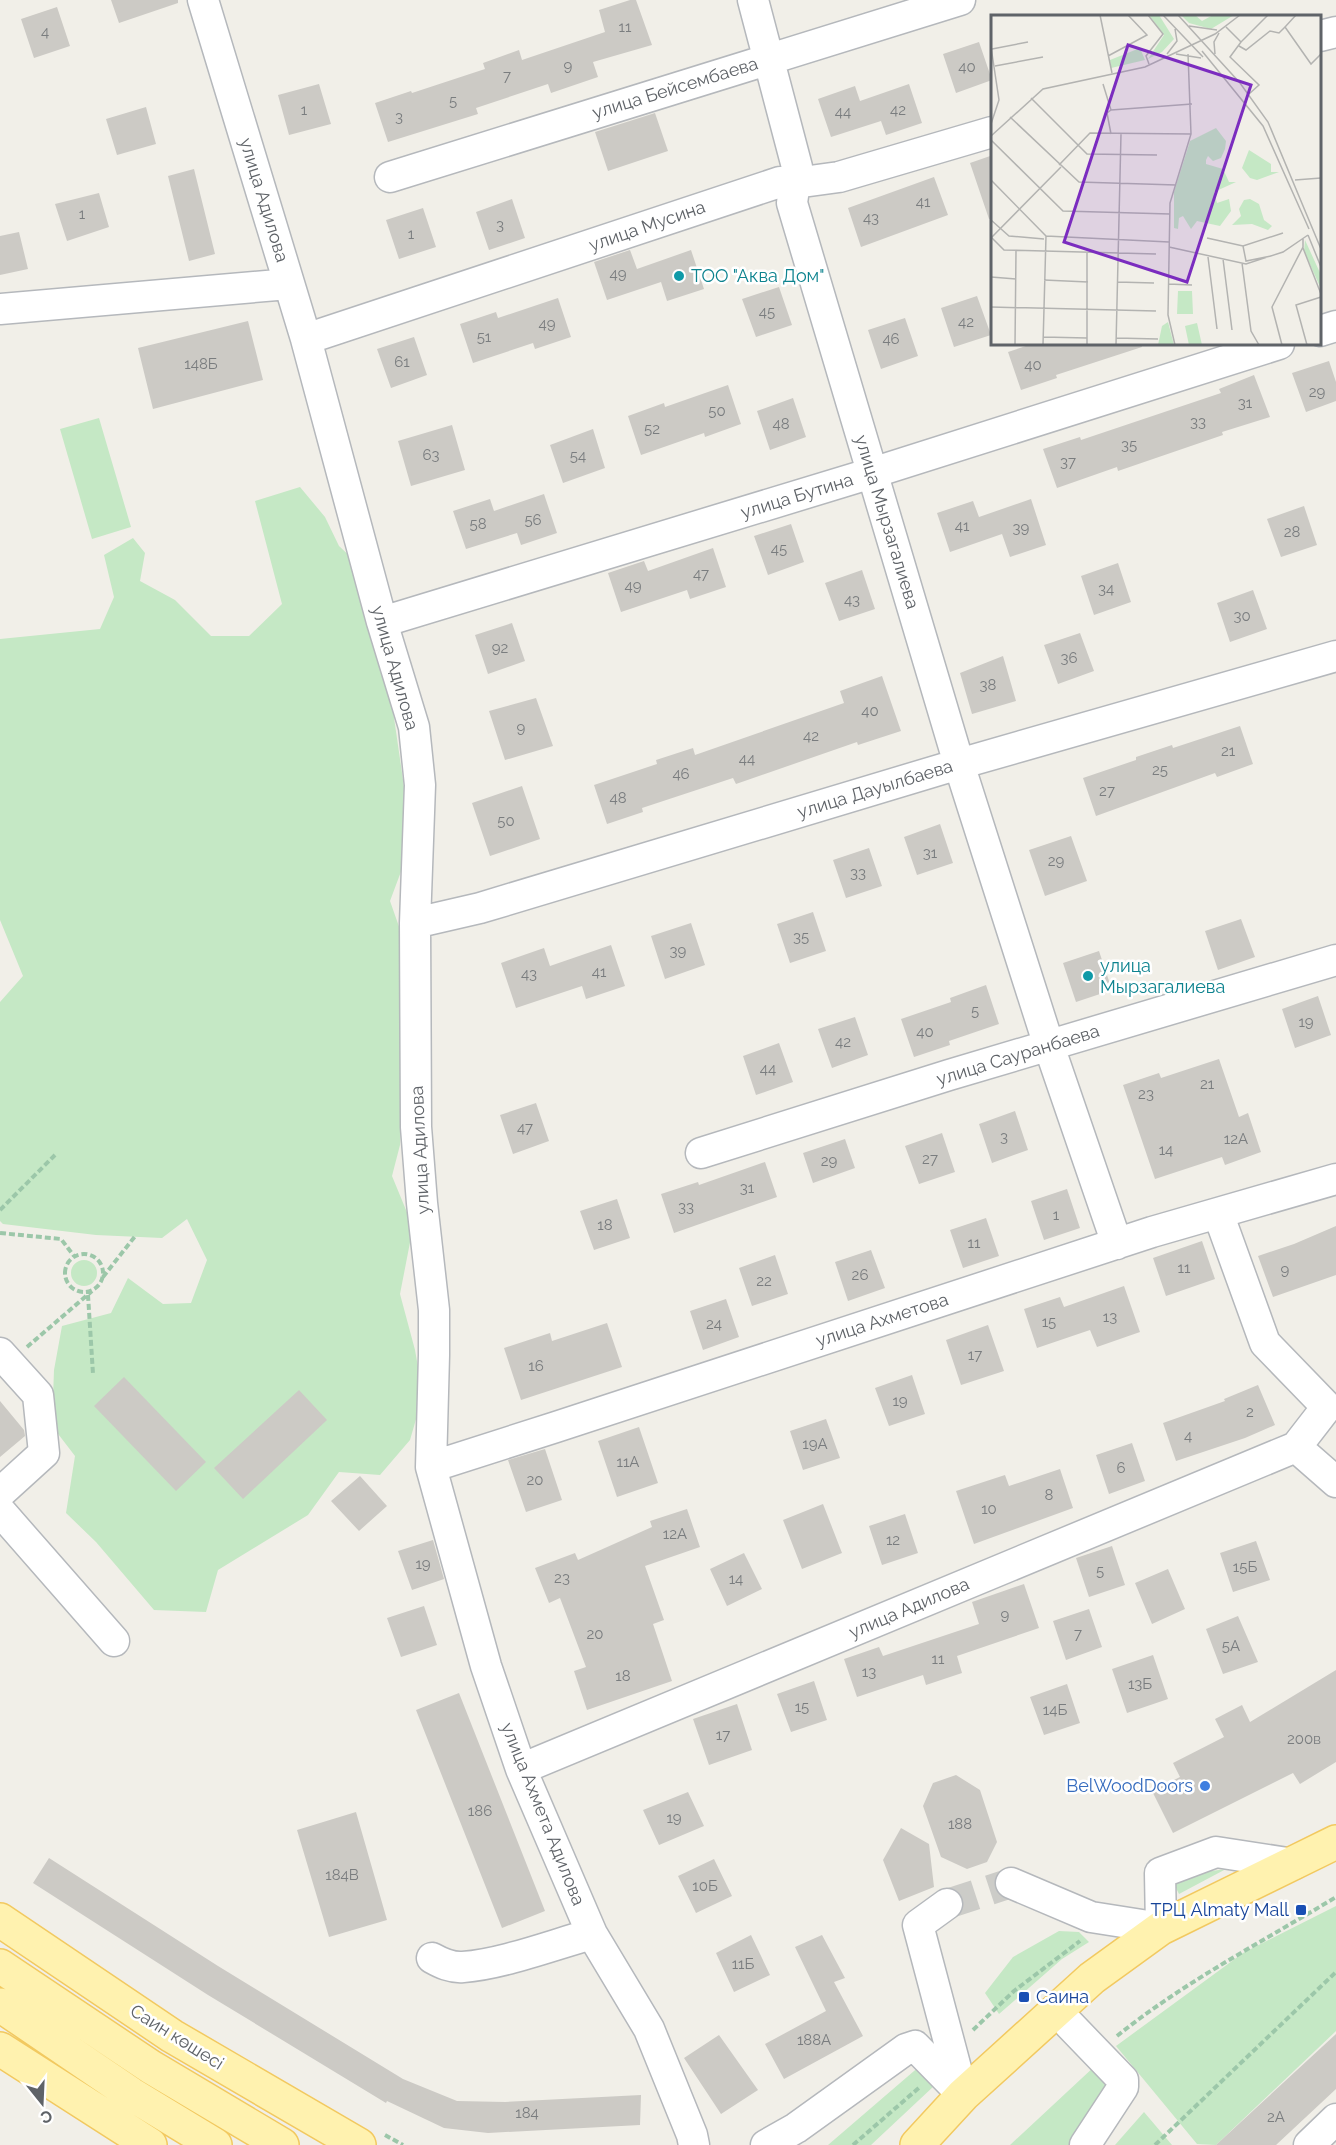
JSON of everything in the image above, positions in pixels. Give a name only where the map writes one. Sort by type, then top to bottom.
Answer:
[{"type":"main road","points":[[933,2145],[965,2106],[1092,1978],[1161,1928],[1336,1842]]},
{"type":"main road","points":[[916,2145],[1069,2024],[1106,1991],[1172,1943],[1294,1864]]},
{"type":"main road","name":"Саин көшесі","points":[[0,1920],[172,2036],[359,2145]]},
{"type":"main road","points":[[0,1966],[151,2067],[282,2145]]},
{"type":"main road","points":[[0,2005],[131,2094],[215,2145]]},
{"type":"main road","points":[[0,2049],[150,2145]]},
{"type":"main road","points":[[947,2145],[965,2106]]},
{"type":"street","name":"улица Адилова","points":[[203,0],[306,339],[382,622],[414,727],[420,785],[415,923],[416,1127],[434,1310],[435,1355],[431,1467]]},
{"type":"street","name":"улица Мырзагалиева","points":[[753,0],[797,167],[792,203],[959,764],[1049,1046],[1117,1244]]},
{"type":"street","name":"улица Бейсембаева","points":[[390,177],[960,0]]},
{"type":"street","points":[[1321,36],[1336,32]]},
{"type":"street","name":"улица Мусина","points":[[306,339],[780,182],[795,183],[839,177],[991,133]]},
{"type":"street","points":[[0,309],[289,284]]},
{"type":"street","points":[[1321,331],[1336,326]]},
{"type":"street","name":"улица Бутина","points":[[382,622],[872,473],[1276,345]]},
{"type":"street","name":"улица Дауылбаева","points":[[415,923],[480,908],[959,764],[1336,656]]},
{"type":"street","name":"улица Сауранбаева","points":[[701,1153],[1336,960]]},
{"type":"street","name":"улица Ахметова","points":[[431,1467],[1117,1244],[1336,1179]]},
{"type":"street","points":[[1218,1213],[1265,1343],[1327,1407],[1296,1447],[1336,1482]]},
{"type":"street","points":[[0,1493],[44,1453],[38,1395],[4,1358]]},
{"type":"street","name":"улица Адилова","points":[[521,1769],[1296,1447]]},
{"type":"street","name":"улица Ахмета Адилова","points":[[431,1467],[486,1666],[521,1769],[592,1934],[649,2029],[692,2134],[694,2145]]},
{"type":"street","points":[[0,1511],[114,1641]]},
{"type":"street","points":[[1011,1883],[1091,1917],[1161,1928],[1161,1872],[1171,1867],[1216,1852],[1294,1864]]},
{"type":"street","points":[[947,1904],[918,1925],[944,2060],[965,2106]]},
{"type":"street","points":[[432,1958],[445,1965],[461,1968],[500,1960],[592,1934]]},
{"type":"street","points":[[1069,2024],[1120,2075],[1123,2087],[1085,2145]]},
{"type":"street","points":[[766,2145],[796,2128],[906,2049],[915,2046],[944,2060]]},
{"type":"street","points":[[1309,2145],[1336,2120]]},
{"type":"path","points":[[0,1210],[55,1155]]},
{"type":"path","points":[[0,1233],[61,1239],[74,1256]]},
{"type":"path","points":[[4,1358],[96,1288],[102,1277],[136,1235]]},
{"type":"path","points":[[96,1288],[91,1291],[78,1291],[68,1284],[66,1266],[74,1256],[86,1254],[93,1256],[101,1265],[102,1277]]},
{"type":"path","points":[[88,1294],[93,1374]]},
{"type":"path","points":[[1096,2053],[1147,2012],[1196,1978],[1243,1953],[1336,1897]]},
{"type":"path","points":[[854,2145],[918,2090],[944,2060],[1014,1991],[1107,1921]]},
{"type":"path","points":[[1155,2145],[1336,1972]]},
{"type":"green space","points":[[99,418],[131,527],[92,539],[60,429]]},
{"type":"green space","points":[[300,487],[325,517],[339,546],[354,560],[389,683],[412,842],[390,901],[409,955],[400,1145],[392,1176],[413,1227],[400,1294],[415,1350],[423,1395],[410,1440],[380,1475],[339,1472],[308,1515],[218,1570],[206,1612],[154,1610],[96,1542],[66,1513],[75,1456],[52,1426],[54,1370],[62,1326],[111,1313],[128,1278],[163,1304],[191,1303],[207,1260],[187,1219],[162,1238],[96,1235],[3,1224],[0,1221],[0,1002],[23,976],[0,920],[0,639],[100,629],[114,597],[104,555],[133,538],[145,553],[140,581],[175,600],[211,636],[249,636],[282,604],[255,501]]},
{"type":"green space","points":[[84,1260],[93,1264],[97,1273],[93,1282],[84,1286],[75,1282],[71,1273],[75,1264]]},
{"type":"green space","points":[[1226,1869],[1179,1894],[1175,1886],[1176,1878],[1183,1875]]},
{"type":"green space","points":[[1336,1906],[1336,2031],[1216,2145],[1197,2144],[1116,2046],[1243,1953]]},
{"type":"green space","points":[[1059,1931],[1079,1932],[1089,1942],[1062,1959],[999,2014],[985,1993],[1013,1957]]},
{"type":"green space","points":[[921,2065],[934,2086],[871,2145],[828,2145]]},
{"type":"green space","points":[[1096,2065],[1110,2087],[1069,2145],[1010,2145]]},
{"type":"green space","points":[[1144,2112],[1172,2145],[1115,2145]]},
{"type":"building","points":[[111,0],[178,0],[178,3],[119,23]]},
{"type":"building","points":[[636,0],[652,45],[593,62],[598,77],[551,93],[548,84],[476,108],[478,114],[388,142],[375,103],[485,69],[483,63],[519,50],[522,60],[605,32],[599,10]]},
{"type":"building","points":[[57,7],[70,46],[34,58],[21,19]]},
{"type":"building","points":[[979,42],[991,80],[956,93],[943,54]]},
{"type":"building","points":[[319,84],[331,124],[289,135],[278,95]]},
{"type":"building","points":[[909,84],[922,123],[886,135],[881,121],[831,137],[818,99],[855,86],[860,101]]},
{"type":"building","points":[[146,107],[156,144],[117,155],[106,119]]},
{"type":"building","points":[[655,113],[668,151],[608,171],[595,132]]},
{"type":"building","points":[[991,156],[991,218],[989,219],[970,163]]},
{"type":"building","points":[[194,169],[215,254],[189,261],[168,176]]},
{"type":"building","points":[[934,177],[948,215],[861,247],[848,208]]},
{"type":"building","points":[[99,193],[109,227],[67,241],[55,204]]},
{"type":"building","points":[[512,199],[525,238],[489,250],[476,212]]},
{"type":"building","points":[[423,208],[436,247],[399,259],[386,220]]},
{"type":"building","points":[[19,232],[28,269],[0,275],[0,236]]},
{"type":"building","points":[[630,250],[637,269],[691,250],[704,289],[667,301],[661,282],[607,300],[594,262]]},
{"type":"building","points":[[779,287],[792,325],[756,337],[742,299]]},
{"type":"building","points":[[977,296],[991,335],[954,347],[941,308]]},
{"type":"building","points":[[558,298],[571,337],[535,349],[533,343],[473,363],[460,324],[496,312],[498,318]]},
{"type":"building","points":[[905,318],[918,356],[881,369],[868,330]]},
{"type":"building","points":[[248,321],[263,380],[153,409],[138,348]]},
{"type":"building","points":[[414,337],[427,375],[391,388],[377,349]]},
{"type":"building","points":[[1029,345],[1141,345],[1142,347],[1056,375],[1057,378],[1021,390],[1008,352]]},
{"type":"building","points":[[1329,361],[1336,382],[1336,401],[1306,412],[1292,373]]},
{"type":"building","points":[[1254,375],[1270,417],[1222,432],[1223,435],[1118,471],[1117,467],[1057,488],[1043,449],[1080,437],[1081,440],[1221,393],[1219,389]]},
{"type":"building","points":[[728,385],[741,424],[705,437],[704,433],[641,455],[628,416],[664,403],[665,407]]},
{"type":"building","points":[[793,398],[806,437],[770,450],[757,411]]},
{"type":"building","points":[[452,425],[465,470],[411,486],[398,441]]},
{"type":"building","points":[[593,429],[605,468],[563,483],[550,445]]},
{"type":"building","points":[[544,494],[557,533],[521,545],[517,533],[466,549],[453,511],[490,499],[494,511]]},
{"type":"building","points":[[1031,499],[1046,545],[1010,557],[1002,534],[950,552],[937,513],[973,501],[979,517]]},
{"type":"building","points":[[1304,506],[1317,545],[1281,557],[1267,519]]},
{"type":"building","points":[[791,524],[804,562],[768,575],[754,536]]},
{"type":"building","points":[[713,548],[726,587],[690,599],[687,590],[621,612],[608,573],[644,561],[648,571]]},
{"type":"building","points":[[1118,563],[1131,602],[1094,615],[1081,576]]},
{"type":"building","points":[[862,570],[875,609],[839,621],[825,583]]},
{"type":"building","points":[[1253,590],[1267,629],[1230,642],[1217,603]]},
{"type":"building","points":[[512,623],[525,661],[488,674],[475,635]]},
{"type":"building","points":[[1080,633],[1094,671],[1058,684],[1044,645]]},
{"type":"building","points":[[1003,656],[1016,701],[972,714],[960,673]]},
{"type":"building","points":[[882,676],[901,731],[858,745],[857,742],[736,784],[733,778],[642,808],[643,812],[607,824],[594,785],[657,764],[656,760],[693,748],[695,755],[844,703],[840,691]]},
{"type":"building","points":[[536,698],[553,746],[505,760],[489,711]]},
{"type":"building","points":[[1240,726],[1253,764],[1217,777],[1215,773],[1096,816],[1083,778],[1172,745],[1173,748]]},
{"type":"building","points":[[522,786],[540,839],[490,856],[472,803]]},
{"type":"building","points":[[940,824],[953,863],[917,875],[904,837]]},
{"type":"building","points":[[1071,836],[1087,881],[1045,896],[1029,850]]},
{"type":"building","points":[[869,848],[882,886],[846,898],[833,860]]},
{"type":"building","points":[[813,912],[826,951],[790,963],[777,924]]},
{"type":"building","points":[[1241,919],[1255,957],[1218,970],[1205,931]]},
{"type":"building","points":[[691,923],[705,965],[665,979],[651,936]]},
{"type":"building","points":[[611,945],[625,986],[586,999],[582,986],[516,1008],[501,963],[544,948],[550,966]]},
{"type":"building","name":"улица Мырзагалиева","points":[[1099,951],[1112,990],[1076,1002],[1063,963]]},
{"type":"building","points":[[986,985],[999,1024],[949,1041],[950,1045],[914,1057],[901,1019],[951,1002],[950,998]]},
{"type":"building","points":[[1318,996],[1331,1035],[1295,1048],[1282,1009]]},
{"type":"building","points":[[855,1017],[868,1055],[832,1068],[818,1029]]},
{"type":"building","points":[[779,1043],[793,1082],[756,1095],[743,1056]]},
{"type":"building","points":[[1219,1059],[1239,1117],[1248,1113],[1261,1152],[1225,1165],[1222,1157],[1155,1179],[1123,1085],[1159,1073],[1161,1078]]},
{"type":"building","points":[[536,1103],[549,1141],[513,1154],[500,1115]]},
{"type":"building","points":[[1015,1111],[1028,1150],[992,1163],[979,1124]]},
{"type":"building","points":[[942,1133],[955,1172],[919,1184],[905,1146]]},
{"type":"building","points":[[845,1139],[855,1168],[813,1183],[803,1153]]},
{"type":"building","points":[[765,1162],[777,1197],[674,1233],[661,1194],[698,1182],[699,1185]]},
{"type":"building","points":[[1067,1189],[1080,1228],[1044,1240],[1031,1201]]},
{"type":"building","points":[[617,1199],[630,1238],[594,1250],[580,1211]]},
{"type":"building","points":[[986,1218],[999,1256],[963,1268],[950,1230]]},
{"type":"building","points":[[1336,1226],[1336,1275],[1273,1297],[1258,1256]]},
{"type":"building","points":[[1202,1241],[1215,1279],[1166,1296],[1153,1258]]},
{"type":"building","points":[[871,1250],[885,1288],[848,1301],[835,1262]]},
{"type":"building","points":[[775,1255],[788,1294],[752,1306],[739,1268]]},
{"type":"building","points":[[1124,1286],[1140,1332],[1097,1347],[1090,1330],[1037,1348],[1024,1309],[1060,1297],[1064,1307]]},
{"type":"building","points":[[726,1299],[739,1337],[703,1350],[690,1311]]},
{"type":"building","points":[[607,1323],[622,1367],[521,1400],[504,1348],[550,1333],[552,1341]]},
{"type":"building","points":[[988,1325],[1004,1371],[961,1385],[946,1340]]},
{"type":"building","points":[[912,1375],[925,1414],[889,1426],[875,1388]]},
{"type":"building","points":[[124,1377],[206,1462],[176,1491],[94,1406]]},
{"type":"building","points":[[1258,1385],[1275,1425],[1245,1438],[1176,1461],[1163,1423],[1225,1401],[1224,1399]]},
{"type":"building","points":[[299,1390],[327,1420],[243,1499],[214,1468]]},
{"type":"building","points":[[0,1401],[24,1430],[25,1436],[0,1457]]},
{"type":"building","points":[[826,1419],[840,1458],[803,1470],[790,1431]]},
{"type":"building","points":[[639,1427],[658,1483],[617,1497],[598,1441]]},
{"type":"building","points":[[1132,1443],[1145,1481],[1109,1494],[1096,1455]]},
{"type":"building","points":[[545,1449],[562,1500],[526,1512],[508,1460]]},
{"type":"building","points":[[1060,1469],[1073,1508],[974,1544],[956,1491],[1005,1475],[1009,1486]]},
{"type":"building","points":[[360,1476],[387,1506],[359,1531],[331,1501]]},
{"type":"building","points":[[823,1504],[842,1553],[802,1569],[783,1520]]},
{"type":"building","points":[[687,1509],[700,1547],[645,1566],[664,1620],[653,1624],[672,1681],[587,1710],[574,1671],[586,1667],[560,1598],[549,1603],[535,1568],[575,1553],[578,1560],[652,1527],[650,1521]]},
{"type":"building","points":[[905,1514],[918,1553],[882,1565],[869,1526]]},
{"type":"building","points":[[433,1540],[444,1579],[412,1590],[398,1551]]},
{"type":"building","points":[[1256,1541],[1270,1580],[1233,1592],[1220,1553]]},
{"type":"building","points":[[1112,1546],[1125,1585],[1089,1597],[1076,1558]]},
{"type":"building","points":[[744,1553],[762,1589],[727,1606],[710,1569]]},
{"type":"building","points":[[1168,1569],[1185,1609],[1152,1624],[1135,1583]]},
{"type":"building","points":[[1024,1584],[1039,1628],[957,1656],[962,1673],[926,1685],[923,1675],[857,1697],[844,1659],[879,1647],[883,1656],[979,1624],[972,1602]]},
{"type":"building","points":[[424,1606],[437,1645],[401,1657],[387,1618]]},
{"type":"building","points":[[1089,1609],[1102,1647],[1066,1660],[1053,1621]]},
{"type":"building","points":[[1238,1616],[1258,1662],[1223,1674],[1206,1629]]},
{"type":"building","points":[[1153,1655],[1168,1699],[1127,1713],[1112,1669]]},
{"type":"building","points":[[1336,1670],[1336,1762],[1300,1784],[1293,1773],[1173,1833],[1152,1791],[1180,1777],[1173,1763],[1224,1737],[1215,1719],[1242,1705],[1250,1722]]},
{"type":"building","points":[[814,1681],[827,1720],[791,1732],[777,1694]]},
{"type":"building","points":[[1067,1684],[1080,1723],[1044,1735],[1030,1697]]},
{"type":"building","points":[[459,1693],[545,1911],[502,1928],[416,1710]]},
{"type":"building","points":[[737,1704],[752,1750],[709,1765],[693,1719]]},
{"type":"building","points":[[956,1775],[980,1790],[997,1842],[987,1862],[967,1869],[941,1857],[923,1806],[933,1783]]},
{"type":"building","points":[[688,1792],[704,1826],[659,1845],[643,1810]]},
{"type":"building","points":[[356,1812],[387,1920],[329,1937],[297,1830]]},
{"type":"building","points":[[901,1828],[929,1844],[934,1887],[899,1901],[883,1860]]},
{"type":"building","points":[[49,1858],[218,1966],[403,2079],[457,2101],[505,2102],[641,2095],[640,2125],[488,2133],[444,2128],[387,2101],[386,2103],[208,1995],[33,1883]]},
{"type":"building","points":[[714,1859],[732,1896],[696,1913],[678,1876]]},
{"type":"building","points":[[751,1935],[770,1975],[734,1992],[716,1953]]},
{"type":"building","points":[[822,1935],[845,1978],[834,1982],[863,2036],[784,2079],[765,2044],[826,2011],[795,1947]]},
{"type":"building","points":[[1336,2034],[1336,2089],[1276,2145],[1216,2145]]},
{"type":"building","points":[[719,2035],[758,2090],[721,2114],[684,2058]]},
{"type":"tunnel","points":[[947,1904],[1011,1883]]},
{"type":"place","name":"ТОО \"Аква Дом\"","points":[[679,276]]},
{"type":"place","name":"улица Мырзагалиева","points":[[1088,976]]},
{"type":"place","name":"BelWoodDoors","points":[[1205,1786]]},
{"type":"place","name":"ТРЦ Almaty Mall","points":[[1301,1910]]},
{"type":"place","name":"Саина","points":[[1024,1997]]}]
